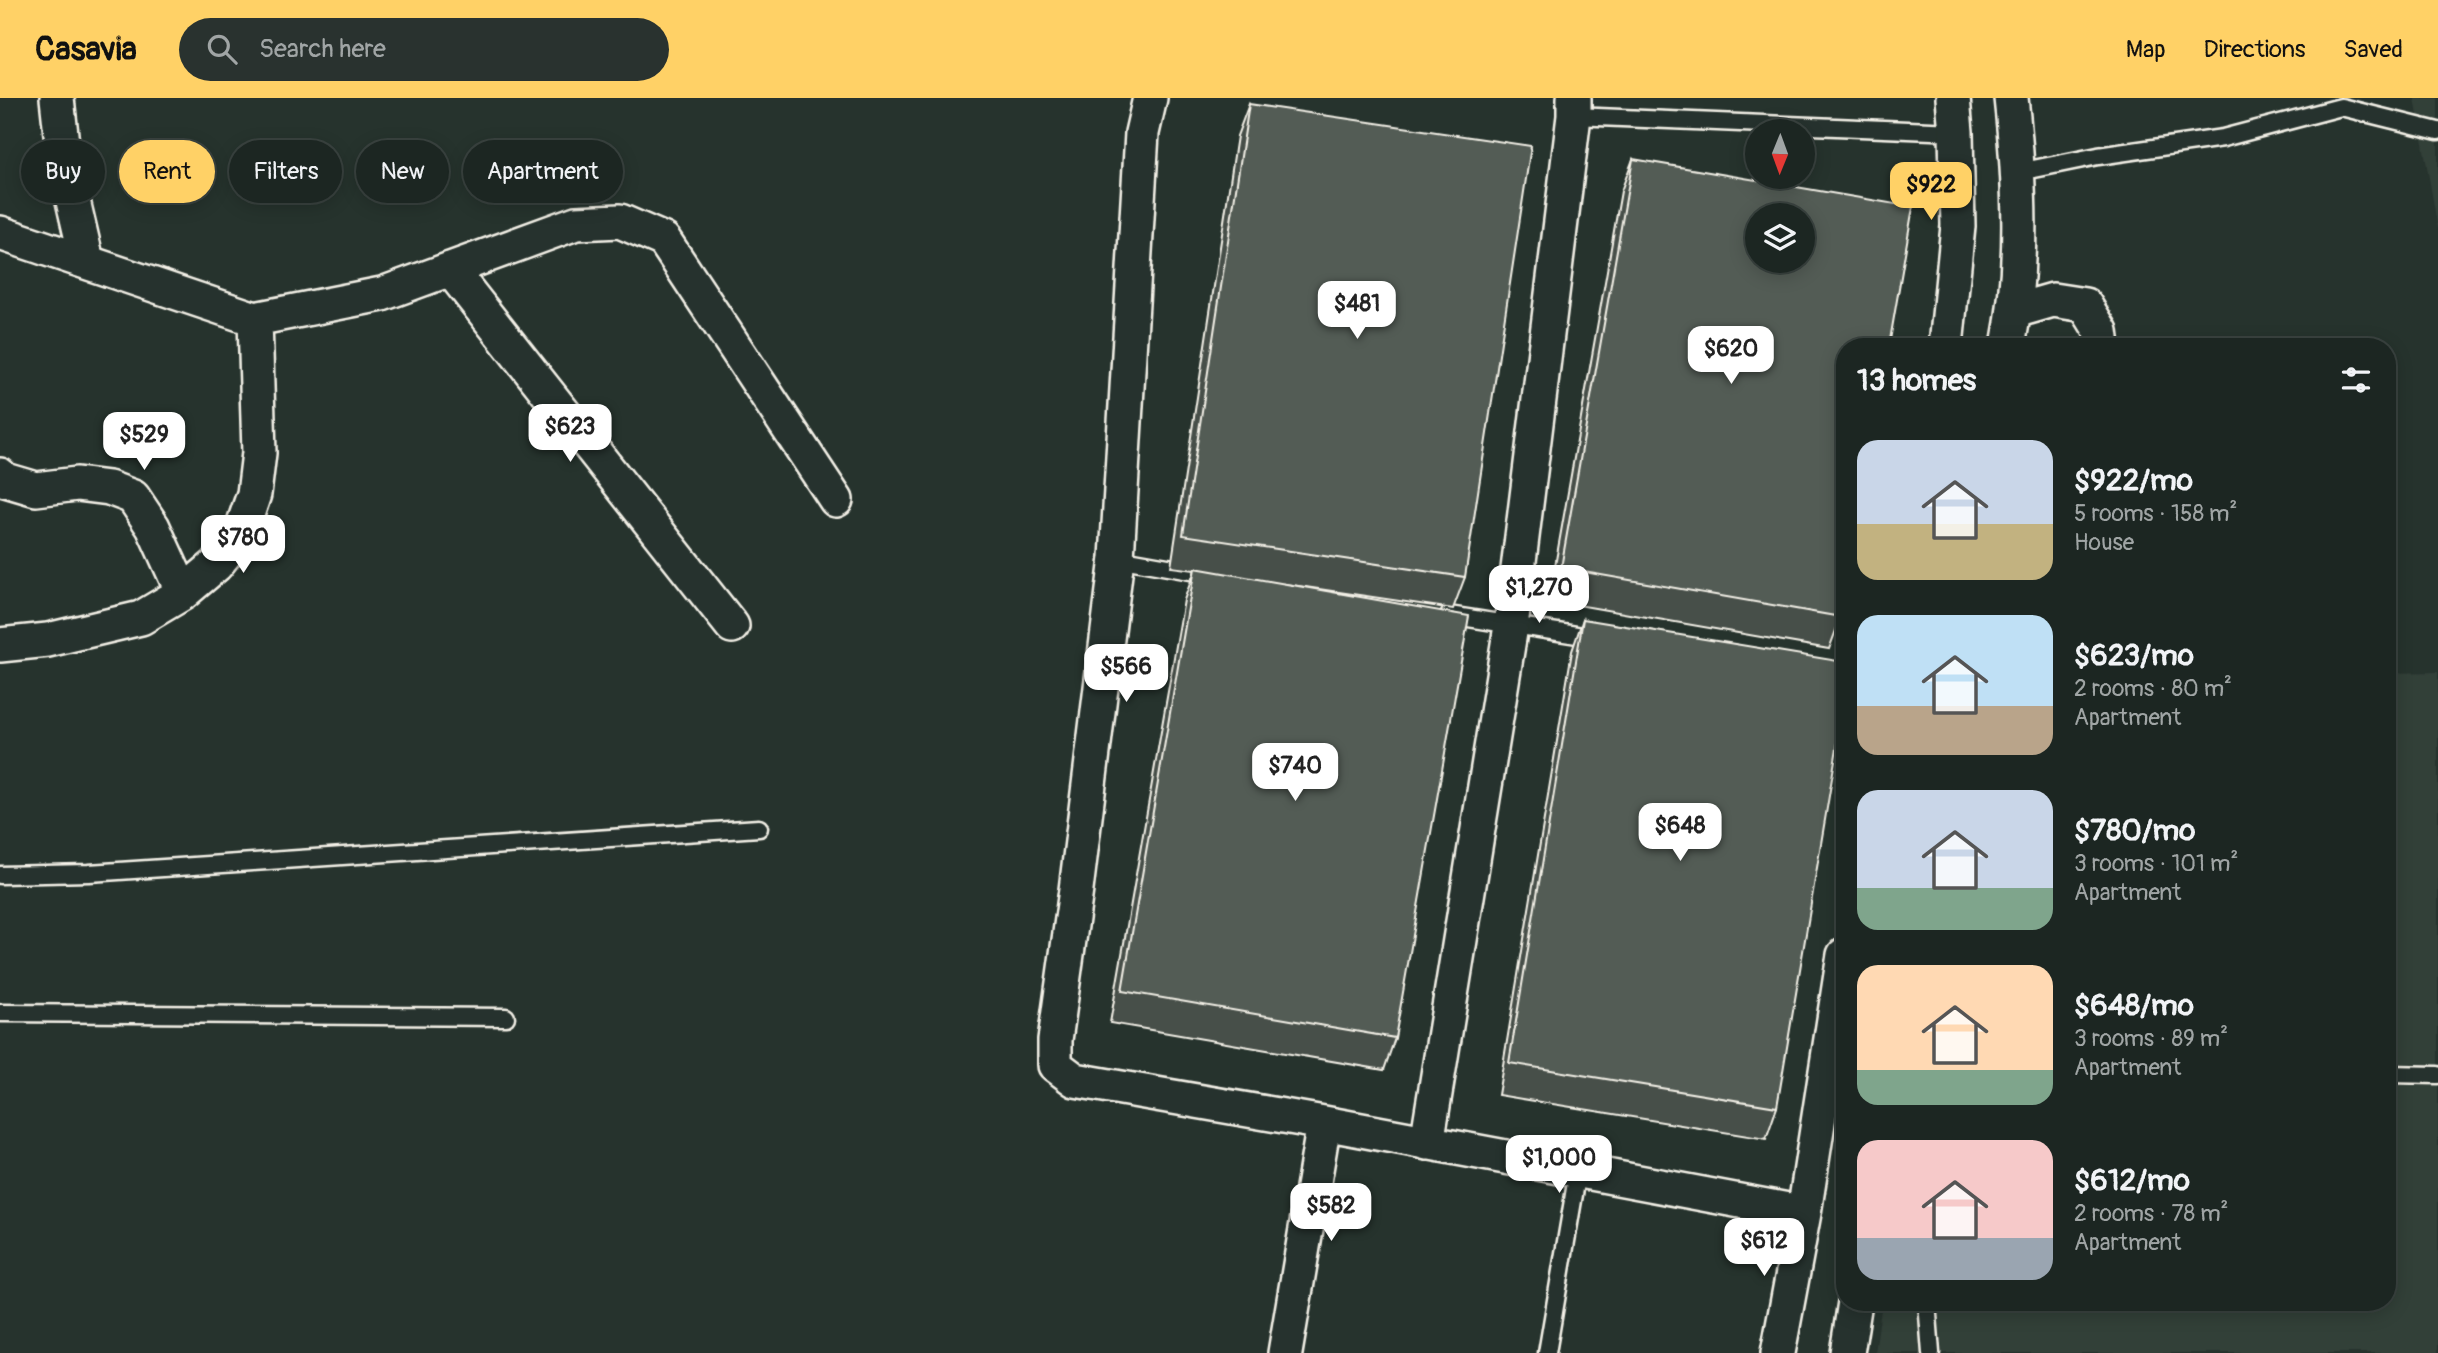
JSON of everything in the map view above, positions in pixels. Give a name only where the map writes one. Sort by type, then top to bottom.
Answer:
[{"type":"street","points":[[57,98],[64,162],[87,261]]},
{"type":"street","points":[[1150,98],[1142,133],[1117,558],[1055,1040],[1055,1065],[1075,1080],[1324,1123],[1804,1213]]},
{"type":"street","points":[[1947,338],[1958,226],[1953,98]]},
{"type":"street","points":[[2010,338],[2015,311],[2019,172],[2011,98]]},
{"type":"street","points":[[1427,1143],[1511,626],[1574,107]]},
{"type":"street","points":[[0,233],[256,319],[382,294],[576,223],[620,221],[664,240],[836,500]]},
{"type":"street","points":[[450,269],[732,626]]},
{"type":"street","points":[[2015,311],[2053,300],[2085,305],[2101,331],[2102,338]]},
{"type":"street","points":[[0,645],[48,640],[141,618],[183,593],[216,565],[240,535],[254,494],[259,453],[256,319]]},
{"type":"street","points":[[0,475],[2,479],[36,489],[77,484],[109,488],[133,497],[153,527],[183,593]]},
{"type":"street","points":[[1778,1353],[1804,1213],[1836,1007]]},
{"type":"street","points":[[1285,1353],[1324,1123]]},
{"type":"street","points":[[1847,1353],[1854,1311]]},
{"type":"lane","points":[[1574,107],[1956,132]]},
{"type":"lane","points":[[2019,172],[2098,156],[2222,138],[2340,107],[2438,131]]},
{"type":"lane","points":[[1117,558],[1226,577]]},
{"type":"lane","points":[[1430,612],[1618,641]]},
{"type":"lane","points":[[0,876],[89,873],[759,828]]},
{"type":"lane","points":[[0,1013],[506,1017]]},
{"type":"lane","points":[[2396,1074],[2438,1075]]},
{"type":"lane","points":[[1547,1353],[1578,1171]]},
{"type":"lane","points":[[1928,1311],[1931,1353]]},
{"type":"shaded area","points":[[2415,98],[2438,98],[2438,229]]},
{"type":"shaded area","points":[[2438,672],[2438,1353],[1875,1353],[1881,1311],[2396,1311],[2396,673]]},
{"type":"building","points":[[1249,104],[1531,146],[1465,577],[1183,535]]},
{"type":"building","points":[[1633,159],[1745,178],[1745,189],[1808,189],[1913,207],[1890,338],[1836,338],[1836,616],[1561,568]]},
{"type":"building","points":[[1195,568],[1469,616],[1395,1038],[1122,991]]},
{"type":"building","points":[[1583,619],[1836,661],[1836,754],[1777,1107],[1509,1063]]}]
